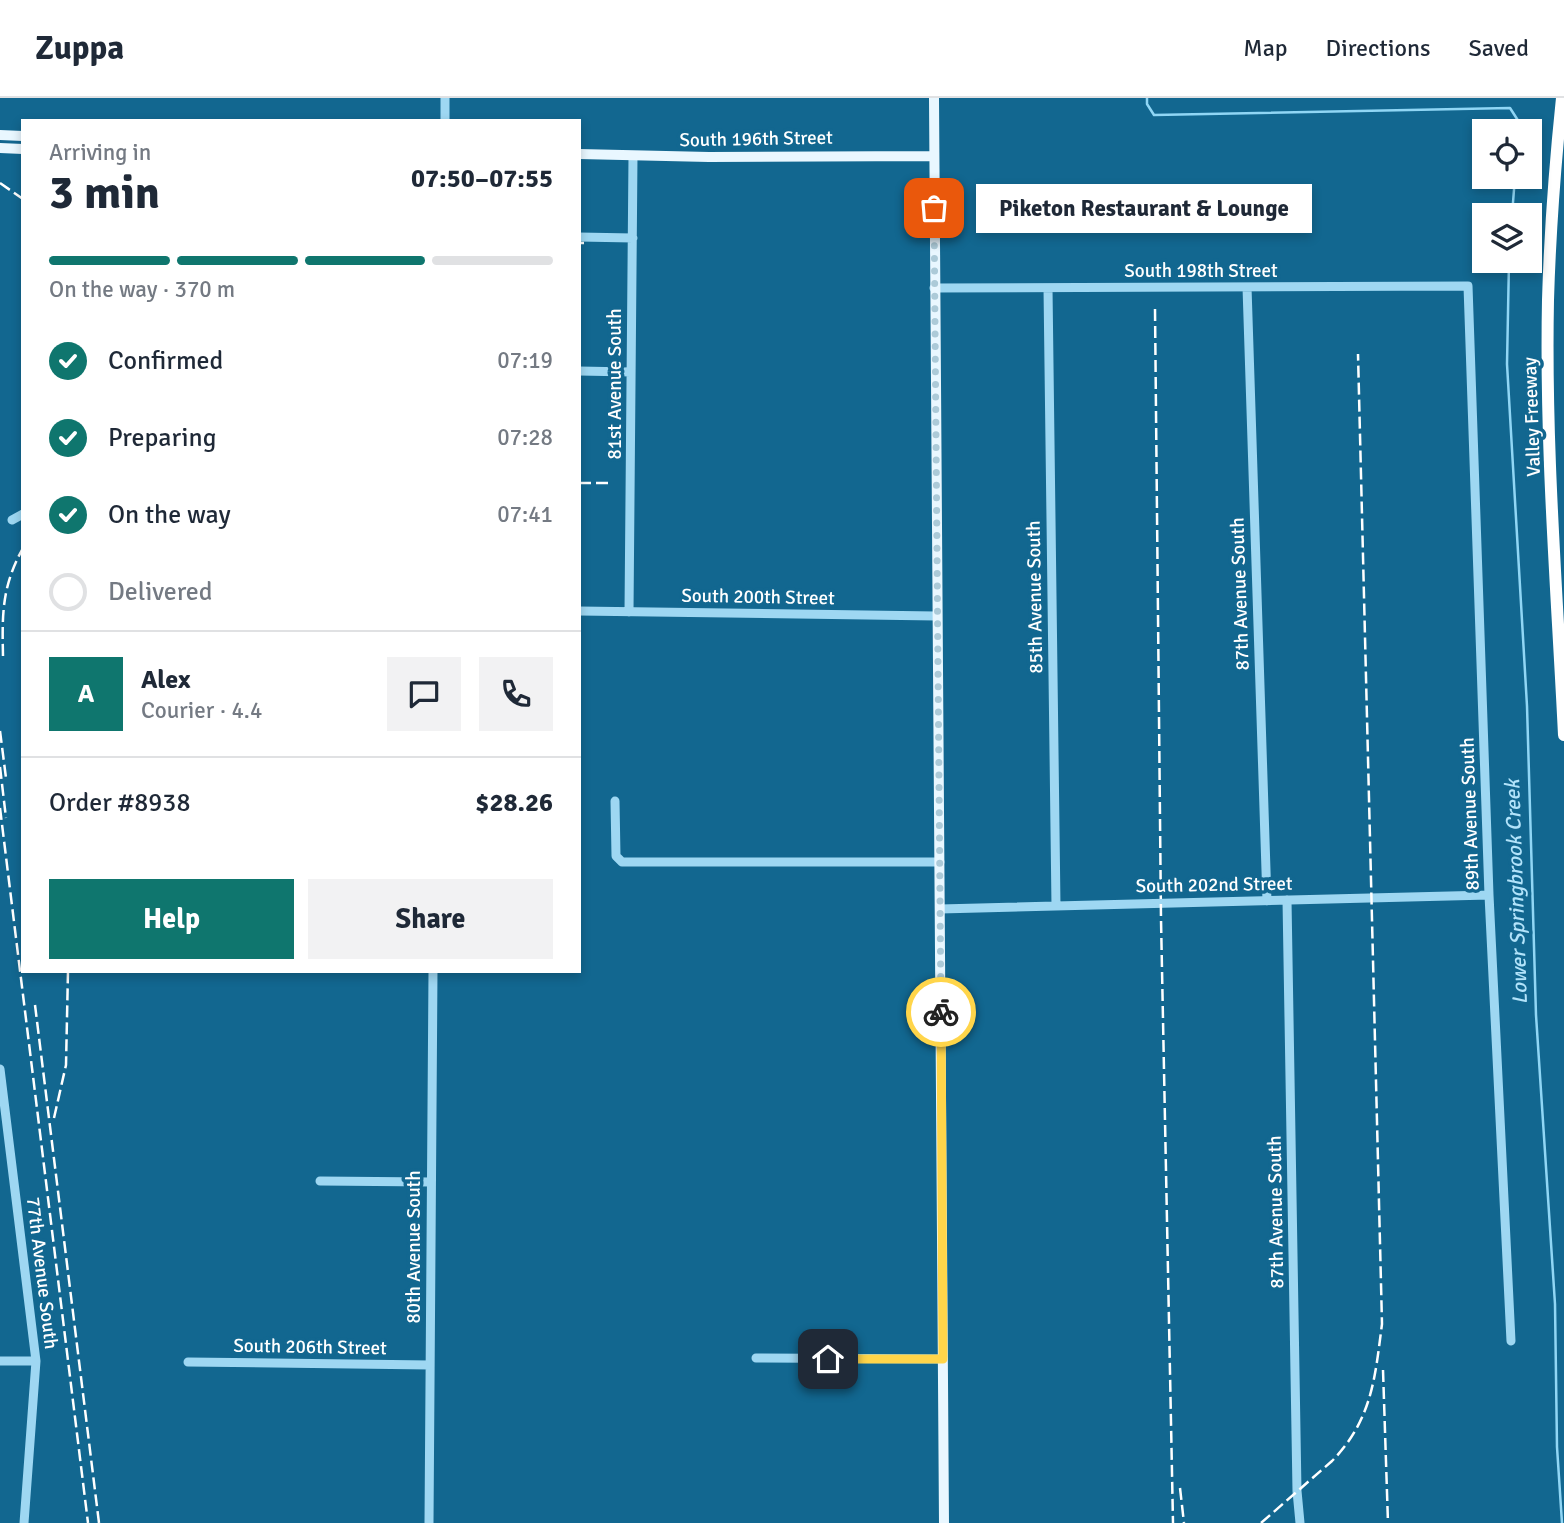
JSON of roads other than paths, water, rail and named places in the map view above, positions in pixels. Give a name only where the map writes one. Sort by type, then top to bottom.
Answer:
[{"type":"highway","name":"Valley Freeway","points":[[1562,98],[1553,200],[1548,300],[1548,378],[1564,736]]},
{"type":"main road","points":[[934,98],[944,1523]]},
{"type":"main road","points":[[0,135],[21,136]]},
{"type":"main road","points":[[0,148],[21,149]]},
{"type":"main road","name":"South 196th Street","points":[[581,154],[933,156]]},
{"type":"street","points":[[445,98],[445,119]]},
{"type":"street","name":"81st Avenue South","points":[[629,612],[633,156]]},
{"type":"street","points":[[581,237],[632,238]]},
{"type":"street","name":"South 198th Street","points":[[934,288],[1468,286]]},
{"type":"street","name":"89th Avenue South","points":[[1468,286],[1489,895],[1511,1341]]},
{"type":"street","name":"87th Avenue South","points":[[1247,287],[1267,901]]},
{"type":"street","name":"85th Avenue South","points":[[1048,288],[1056,906]]},
{"type":"street","points":[[581,371],[631,372]]},
{"type":"street","points":[[12,520],[21,515]]},
{"type":"street","name":"South 200th Street","points":[[581,611],[936,616]]},
{"type":"street","points":[[615,801],[616,856],[622,862],[940,862]]},
{"type":"street","name":"South 202nd Street","points":[[940,909],[1489,895]]},
{"type":"street","name":"87th Avenue South","points":[[1287,900],[1297,1491],[1300,1523]]},
{"type":"street","name":"80th Avenue South","points":[[429,1523],[433,973]]},
{"type":"street","name":"77th Avenue South","points":[[0,1069],[36,1361],[24,1523]]},
{"type":"street","points":[[320,1181],[431,1182]]},
{"type":"street","points":[[756,1359],[943,1359]]},
{"type":"street","points":[[0,1361],[36,1361]]},
{"type":"street","name":"South 206th Street","points":[[188,1362],[430,1365]]},
{"type":"waterway","name":"Lower Springbrook Creek","points":[[1147,98],[1147,104],[1154,115],[1510,108],[1517,119]]},
{"type":"waterway","name":"Lower Springbrook Creek","points":[[1513,203],[1514,189]]},
{"type":"waterway","name":"Lower Springbrook Creek","points":[[1509,273],[1507,364],[1527,706],[1536,1015],[1555,1304],[1557,1447],[1562,1523]]},
{"type":"railway","points":[[0,183],[21,198]]},
{"type":"railway","points":[[1155,309],[1161,919],[1173,1523]]},
{"type":"railway","points":[[1261,1523],[1332,1461],[1356,1430],[1364,1414],[1374,1380],[1382,1324],[1358,354]]},
{"type":"railway","points":[[581,483],[608,483]]},
{"type":"railway","points":[[3,656],[7,588],[21,552]]},
{"type":"railway","points":[[0,731],[6,778]]},
{"type":"railway","points":[[0,767],[6,818]]},
{"type":"railway","points":[[0,808],[88,1523]]},
{"type":"railway","points":[[54,1118],[66,1065],[68,973]]},
{"type":"railway","points":[[35,1005],[99,1523]]},
{"type":"railway","points":[[1383,1370],[1388,1523]]},
{"type":"railway","points":[[1180,1488],[1184,1523]]},
{"type":"place","name":"Piketon Restaurant & Lounge","points":[[934,208]]}]
